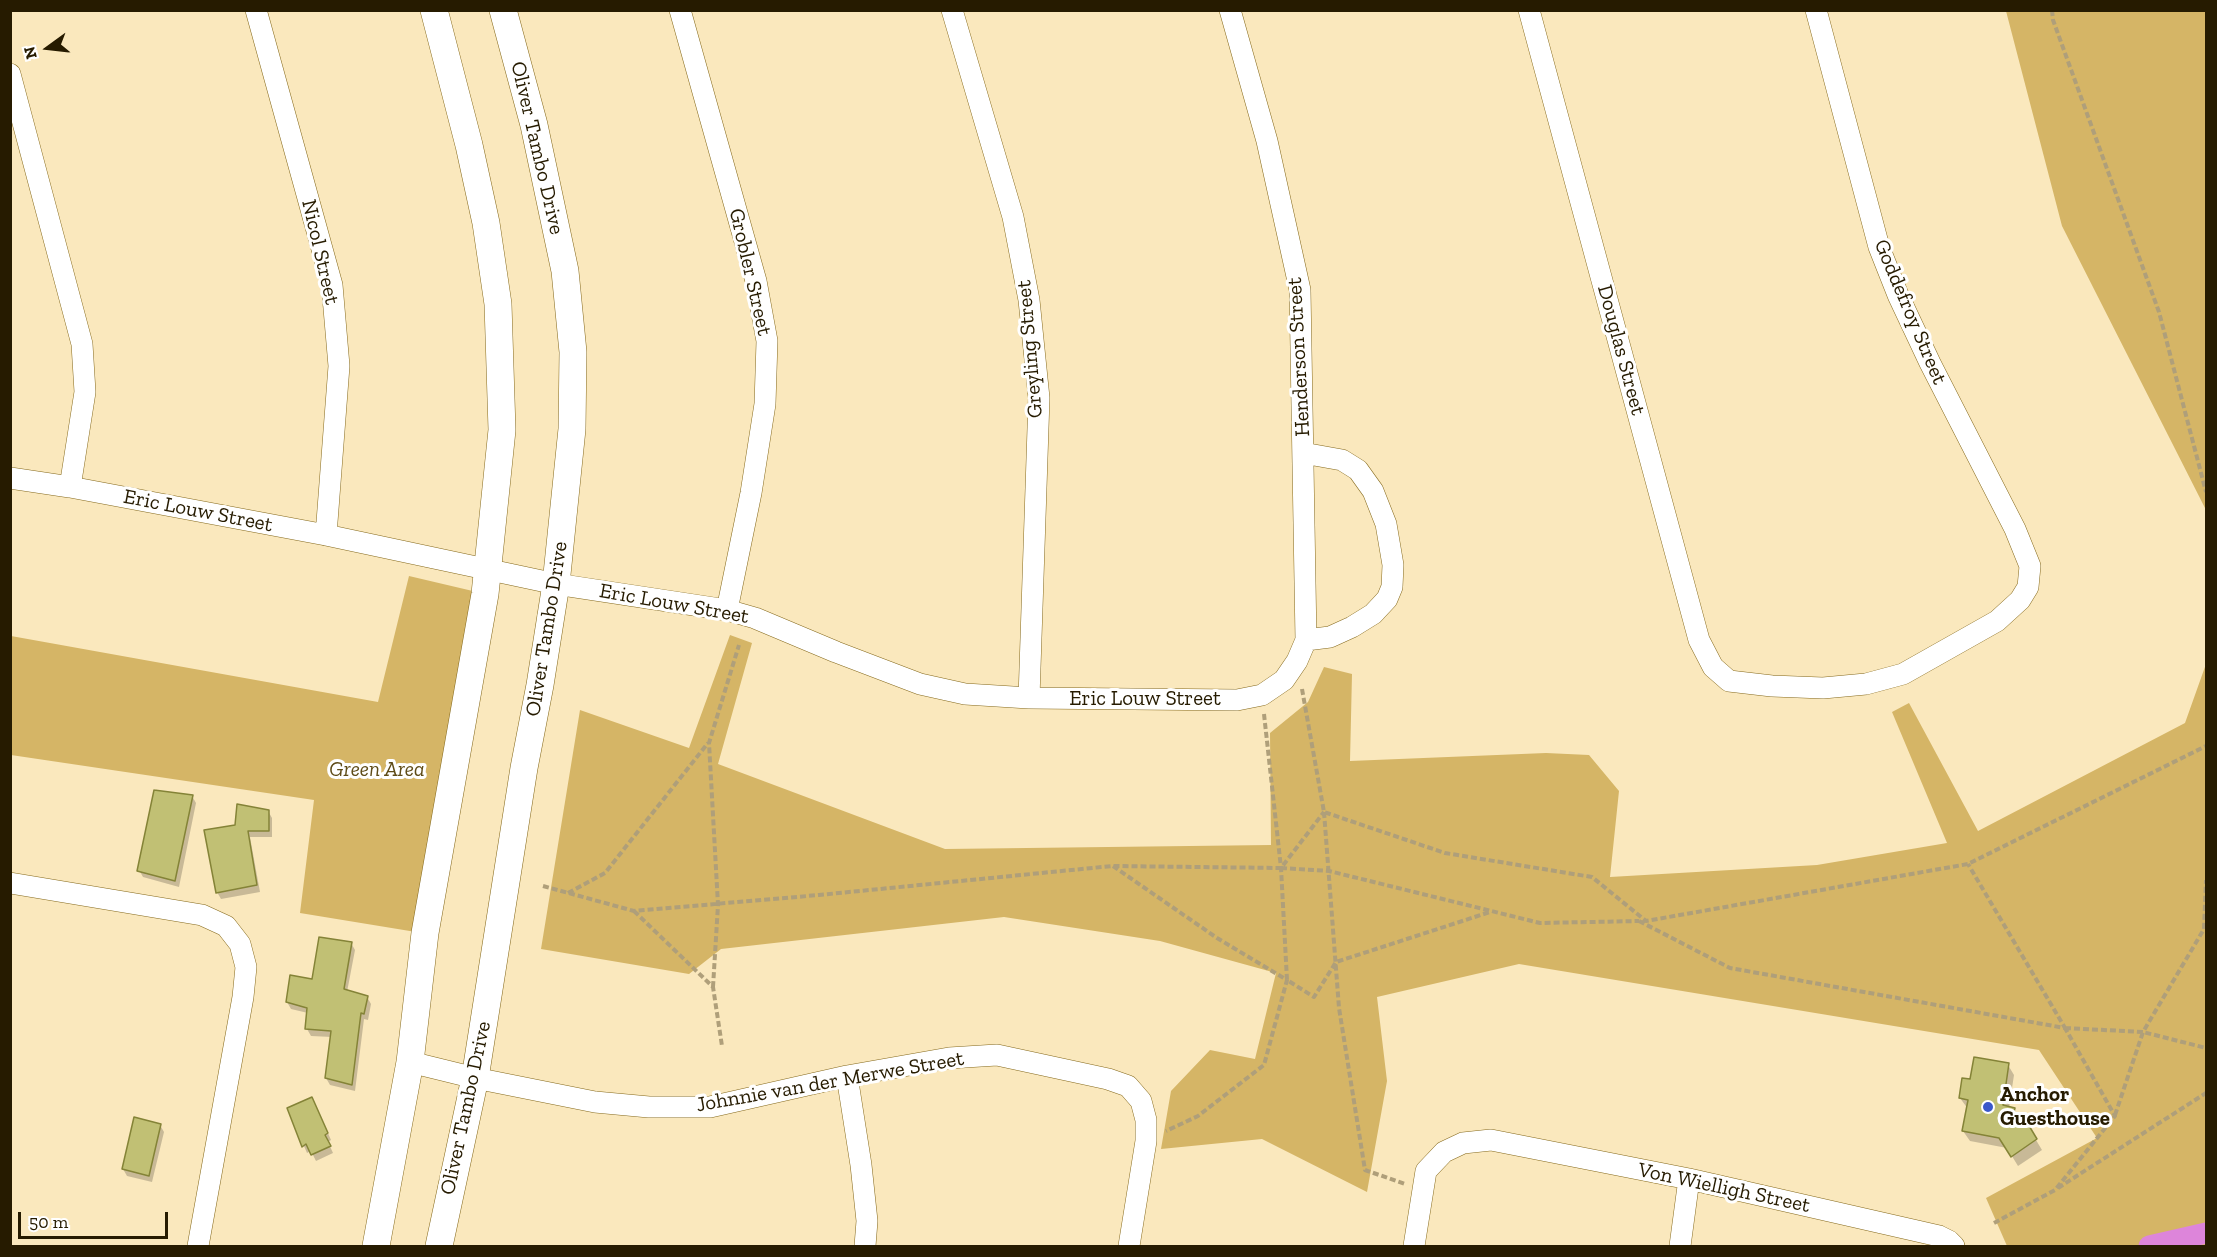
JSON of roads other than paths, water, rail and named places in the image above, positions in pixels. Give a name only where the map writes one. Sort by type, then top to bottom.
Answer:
[{"type":"street","name":"Nicol Street","points":[[256,10],[332,285],[339,366],[326,535]]},
{"type":"street","points":[[376,1246],[410,1062],[425,933],[489,569],[502,430],[498,304],[486,223],[469,145],[434,10]]},
{"type":"street","name":"Oliver Tambo Drive","points":[[439,1246],[475,1078],[524,768],[540,685],[556,584],[572,429],[573,352],[565,271],[534,125],[502,10]]},
{"type":"street","name":"Grobler Street","points":[[680,10],[756,281],[767,341],[763,416],[751,493],[727,610]]},
{"type":"street","name":"Greyling Street","points":[[952,10],[1013,217],[1029,300],[1038,398],[1029,698]]},
{"type":"street","name":"Henderson Street","points":[[1230,10],[1267,141],[1300,290],[1306,640]]},
{"type":"street","name":"Douglas Street","points":[[1529,10],[1699,640],[1713,667],[1729,681],[1823,688],[1866,684],[1903,674],[1997,621],[2020,600],[2028,587],[2030,566]]},
{"type":"street","name":"Goddefroy Street","points":[[1816,10],[1879,247],[1929,363],[2015,529],[2030,566]]},
{"type":"street","points":[[10,74],[82,344],[85,392],[70,487]]},
{"type":"street","points":[[1303,453],[1335,458],[1359,470],[1373,491],[1386,524],[1394,565],[1392,587],[1387,599],[1373,614],[1330,637],[1306,640]]},
{"type":"street","name":"Eric Louw Street","points":[[10,478],[326,535],[556,584],[727,610],[755,618],[920,684],[965,694],[1029,698],[1238,700],[1262,695],[1284,680],[1297,661],[1306,640]]},
{"type":"street","points":[[10,883],[202,915],[226,926],[240,944],[246,967],[243,997],[198,1246]]},
{"type":"street","name":"Johnnie van der Merwe Street","points":[[410,1062],[475,1078],[595,1102],[649,1107],[710,1107],[847,1076],[949,1058],[997,1055],[1108,1080],[1128,1086],[1141,1101],[1146,1120],[1146,1141],[1129,1246]]},
{"type":"street","points":[[847,1076],[867,1221],[865,1246]]},
{"type":"street","name":"Von Wielligh Street","points":[[1414,1246],[1426,1171],[1444,1152],[1463,1143],[1491,1140],[1689,1179],[1939,1236],[1954,1246]]},
{"type":"street","points":[[1680,1246],[1689,1179]]},
{"type":"waterway","points":[[2149,1246],[2206,1233]]},
{"type":"place","name":"Anchor Guesthouse","points":[[1988,1107]]},
{"type":"park label","name":"Green Area","points":[[377,770]]}]
